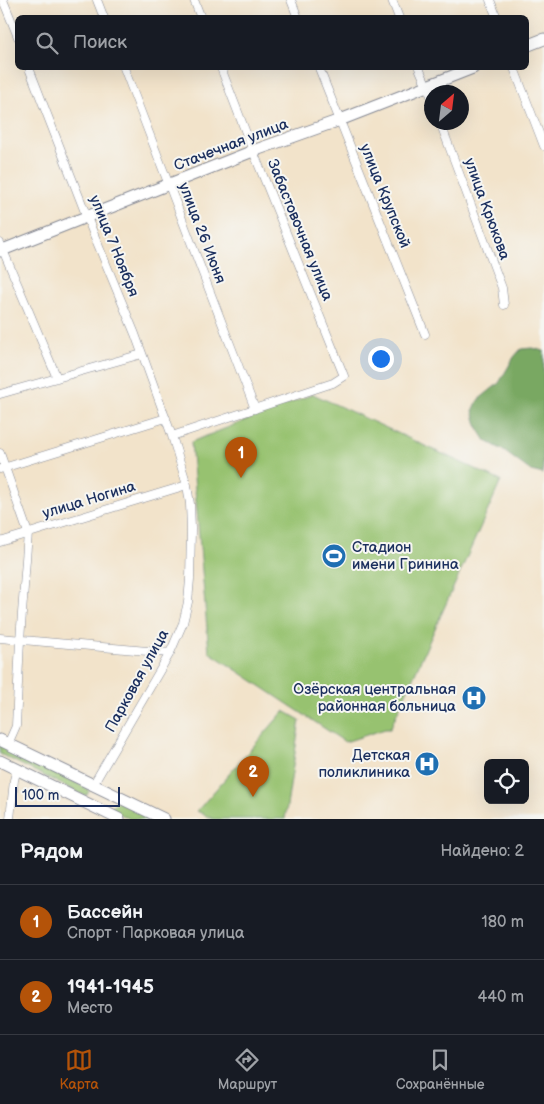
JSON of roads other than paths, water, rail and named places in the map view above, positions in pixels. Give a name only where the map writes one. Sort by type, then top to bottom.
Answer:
[{"type":"street","points":[[3,0],[15,30]]},
{"type":"street","points":[[98,0],[103,15]]},
{"type":"street","points":[[194,0],[200,15]]},
{"type":"street","points":[[291,0],[297,15]]},
{"type":"street","points":[[392,0],[398,15]]},
{"type":"street","points":[[490,0],[495,15]]},
{"type":"street","points":[[529,45],[544,39]]},
{"type":"street","name":"улица 7 Ноября","points":[[30,70],[87,217],[136,334],[172,436]]},
{"type":"street","name":"улица 26 Июня","points":[[125,70],[255,409]]},
{"type":"street","name":"Забастовочная улица","points":[[221,70],[344,376],[333,383],[255,409]]},
{"type":"street","name":"улица Крупской","points":[[320,70],[425,334]]},
{"type":"street","points":[[420,70],[427,85]]},
{"type":"street","name":"Стачечная улица","points":[[430,85],[468,70]]},
{"type":"street","points":[[515,70],[544,146]]},
{"type":"street","name":"Стачечная улица","points":[[1,248],[87,217],[253,151],[424,87]]},
{"type":"street","name":"улица Крюкова","points":[[443,130],[502,288],[504,305]]},
{"type":"street","points":[[1,248],[57,378]]},
{"type":"street","points":[[0,394],[142,354]]},
{"type":"street","points":[[172,436],[255,409]]},
{"type":"street","points":[[3,468],[166,418]]},
{"type":"street","name":"Парковая улица","points":[[93,785],[170,653],[183,623],[188,602],[190,579],[190,504],[187,485],[172,436]]},
{"type":"street","points":[[0,452],[3,468],[28,533],[16,726],[4,742],[164,819]]},
{"type":"street","name":"улица Ногина","points":[[0,542],[187,485]]},
{"type":"street","points":[[0,638],[170,653]]},
{"type":"street","points":[[0,761],[84,802],[108,816]]},
{"type":"street","points":[[10,819],[17,769]]},
{"type":"street","points":[[84,802],[93,799],[96,792],[93,785]]},
{"type":"street","points":[[108,816],[106,805],[109,798],[117,796]]},
{"type":"place","name":"Бассейн","points":[[241,478]]},
{"type":"place","name":"Стадион имени Гринина","points":[[334,556]]},
{"type":"place","name":"Озёрская центральная районная больница","points":[[474,698]]},
{"type":"place","name":"Детская поликлиника","points":[[427,764]]},
{"type":"place","name":"1941-1945","points":[[253,797]]}]
